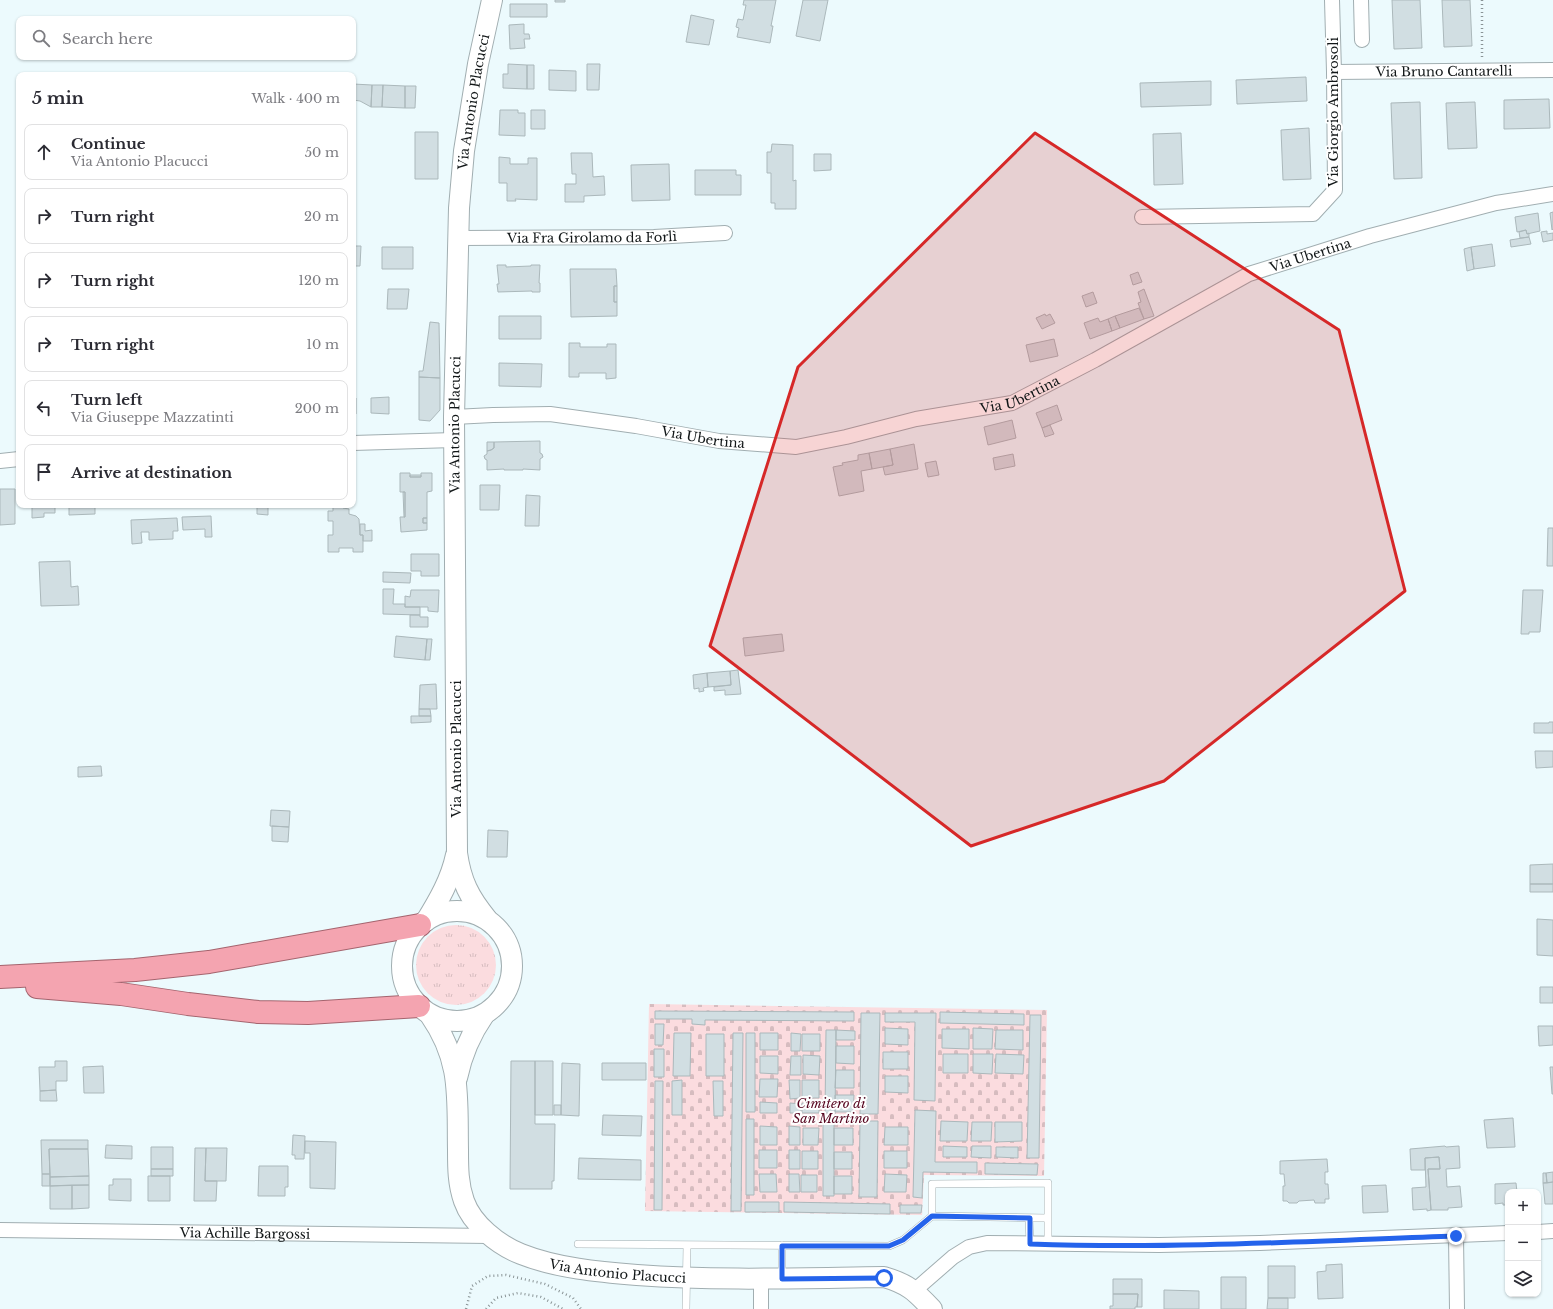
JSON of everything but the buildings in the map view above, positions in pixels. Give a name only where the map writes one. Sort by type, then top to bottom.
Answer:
[{"type":"highway","points":[[0,977],[135,970],[209,962],[423,923]]},
{"type":"highway","points":[[0,984],[121,994],[258,1012],[308,1013],[424,1010]]},
{"type":"main road","name":"Via Antonio Placucci","points":[[456,1080],[461,1058],[474,1028],[484,1015],[499,1003],[508,989],[512,973],[512,956],[506,940],[474,904],[461,875],[457,853],[454,417],[459,208],[464,151],[478,64],[492,0]]},
{"type":"main road","name":"Via Antonio Placucci","points":[[457,853],[450,878],[437,903],[423,923],[409,939],[403,956],[402,974],[408,992],[440,1029],[447,1044],[456,1080],[459,1184],[464,1203],[476,1221],[489,1236],[520,1254],[567,1267],[612,1273],[686,1279],[884,1278],[901,1282],[914,1291],[932,1309]]},
{"type":"main road","name":"Via Antonio Placucci","points":[[423,923],[437,915],[450,911],[462,911],[487,919]]},
{"type":"main road","name":"Via Antonio Placucci","points":[[424,1010],[443,1020],[457,1022],[471,1020],[484,1015]]},
{"type":"street","name":"Via Giorgio Ambrosoli","points":[[1142,217],[1313,214],[1335,190],[1332,0]]},
{"type":"street","points":[[1361,0],[1362,40]]},
{"type":"street","name":"Via Bruno Cantarelli","points":[[1334,72],[1553,70]]},
{"type":"street","name":"Via Ubertina","points":[[454,417],[550,414],[636,426],[719,441],[796,447],[846,437],[916,419],[1012,403],[1095,360],[1249,274],[1370,236],[1496,203],[1553,194]]},
{"type":"street","name":"Via Fra Girolamo da Forlì","points":[[459,238],[654,237],[725,233]]},
{"type":"street","points":[[356,443],[454,440]]},
{"type":"street","points":[[0,461],[16,459]]},
{"type":"street","name":"Via Achille Bargossi","points":[[0,1230],[489,1236]]},
{"type":"street","points":[[1541,1232],[1553,1231]]},
{"type":"street","points":[[914,1291],[953,1257],[969,1247],[987,1243],[1159,1246],[1505,1233]]},
{"type":"street","points":[[1456,1236],[1459,1309]]},
{"type":"street","points":[[761,1279],[761,1309]]},
{"type":"lane","points":[[932,1216],[932,1184],[1048,1183],[1048,1245]]},
{"type":"lane","points":[[578,1244],[889,1246],[903,1240],[932,1216],[1048,1218]]},
{"type":"lane","points":[[1030,1218],[1030,1244]]},
{"type":"lane","points":[[686,1309],[687,1245]]},
{"type":"lane","points":[[782,1246],[782,1279]]},
{"type":"path","points":[[1482,0],[1482,71]]},
{"type":"path","points":[[466,1309],[472,1286],[488,1276],[506,1275],[544,1284],[573,1298],[580,1309]]},
{"type":"path","points":[[486,1309],[496,1298],[518,1292],[541,1297],[563,1309]]},
{"type":"highlighted area","points":[[1035,133],[1339,330],[1405,591],[1164,781],[971,846],[710,646],[798,367]]},
{"type":"green space","points":[[456,925],[471,928],[484,937],[493,950],[496,965],[493,980],[484,993],[471,1002],[456,1005],[441,1002],[428,993],[419,980],[416,965],[419,950],[428,937],[441,928]]},
{"type":"green space","name":"Cimitero di San Martino","points":[[649,1004],[1047,1010],[1044,1176],[924,1175],[922,1215],[645,1211]]},
{"type":"route","points":[[884,1278],[782,1279],[782,1246],[889,1246],[903,1240],[932,1216],[1030,1218],[1030,1244],[1048,1245],[1159,1246],[1456,1236]]}]
